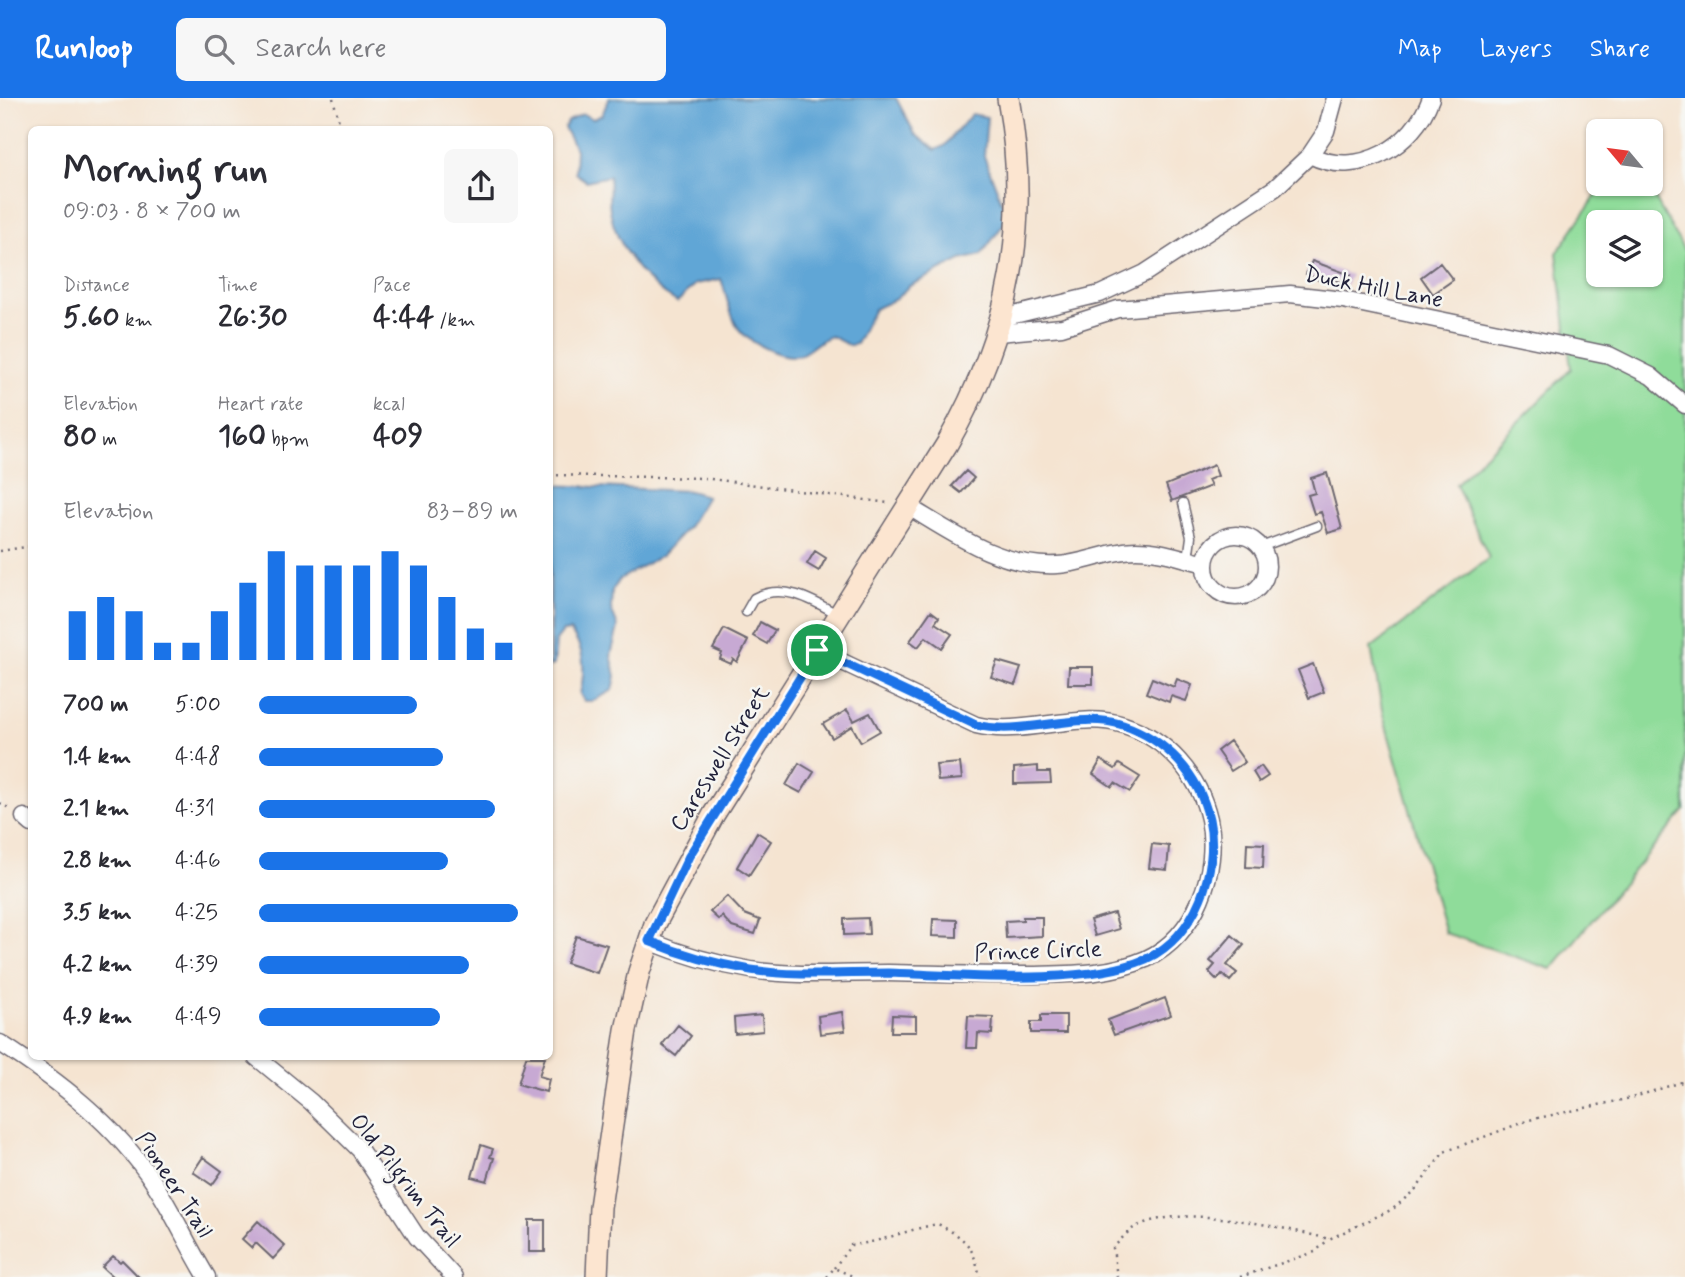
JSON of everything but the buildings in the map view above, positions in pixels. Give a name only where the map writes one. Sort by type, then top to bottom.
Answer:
[{"type":"main road","name":"Careswell Street","points":[[594,1272],[600,1207],[624,1043],[636,985],[649,941],[689,856],[967,410],[1000,326],[1014,257],[1018,216],[1015,134],[1008,98]]},
{"type":"street","points":[[1000,326],[1100,294],[1145,273],[1275,188],[1310,155],[1326,131],[1335,98]]},
{"type":"street","points":[[1310,155],[1327,164],[1345,166],[1376,157],[1402,143],[1427,111],[1431,98]]},
{"type":"street","name":"Duck Hill Lane","points":[[1000,326],[1062,327],[1118,309],[1290,294],[1343,300],[1609,355],[1651,376],[1685,405]]},
{"type":"street","points":[[909,507],[998,557],[1033,564],[1077,563],[1134,550],[1205,564]]},
{"type":"street","points":[[1225,536],[1249,537],[1261,547],[1267,567],[1265,579],[1247,595],[1223,594],[1213,587],[1206,576],[1205,564],[1215,542],[1225,536]]},
{"type":"street","name":"Prince Circle","points":[[649,941],[696,960],[752,970],[965,976],[1095,973],[1112,971],[1160,950],[1175,938],[1194,909],[1211,865],[1212,833],[1192,775],[1160,745],[1140,733],[1111,722],[1006,729],[976,725],[817,650]]},
{"type":"street","name":"Pioneer Trail","points":[[0,1042],[43,1071],[125,1144],[180,1224],[207,1277]]},
{"type":"street","name":"Old Pilgrim Trail","points":[[260,1060],[311,1102],[360,1150],[417,1237],[454,1277]]},
{"type":"lane","points":[[1183,503],[1191,537],[1188,559]]},
{"type":"lane","points":[[1261,547],[1317,526]]},
{"type":"lane","points":[[746,612],[754,598],[774,591],[811,599],[839,616]]},
{"type":"path","points":[[333,98],[340,126]]},
{"type":"path","points":[[553,475],[704,478],[794,488],[909,507]]},
{"type":"path","points":[[0,551],[28,547]]},
{"type":"path","points":[[1240,1277],[1315,1252],[1329,1239],[1393,1209],[1417,1188],[1444,1152],[1529,1120],[1630,1098],[1685,1081]]},
{"type":"path","points":[[1116,1277],[1112,1248],[1126,1235],[1133,1229],[1184,1215],[1276,1226],[1329,1239]]},
{"type":"path","points":[[827,1277],[850,1245],[870,1244],[902,1231],[938,1224],[964,1238],[976,1257],[980,1277]]},
{"type":"path","points":[[834,1268],[855,1277]]},
{"type":"green space","points":[[1596,196],[1654,196],[1662,210],[1586,210]]},
{"type":"green space","points":[[1586,210],[1586,287],[1663,287],[1663,213],[1685,252],[1685,810],[1551,969],[1445,933],[1383,715],[1371,648],[1489,558],[1456,484],[1571,369],[1557,253]]},
{"type":"water","points":[[609,98],[896,98],[915,134],[935,150],[944,146],[972,114],[987,117],[984,156],[1004,208],[1005,222],[981,255],[961,260],[909,286],[896,299],[874,309],[856,344],[850,346],[831,336],[799,355],[783,355],[765,348],[741,332],[730,309],[721,279],[696,284],[677,302],[643,275],[625,251],[610,210],[609,176],[586,181],[575,173],[576,150],[564,128],[568,121],[583,114],[593,119],[602,115]]},
{"type":"water","points":[[553,485],[690,491],[707,496],[688,527],[662,555],[620,579],[612,591],[611,609],[618,627],[611,655],[616,676],[613,690],[593,701],[584,701],[580,694],[583,677],[582,653],[570,631],[563,632],[556,641],[554,665]]},
{"type":"route","points":[[817,650],[873,679],[976,725],[1006,729],[1090,721],[1111,722],[1140,733],[1160,745],[1192,775],[1212,833],[1208,879],[1186,923],[1175,938],[1146,958],[1112,971],[965,976],[752,970],[696,960],[649,941],[663,906],[689,856],[817,650]]}]
